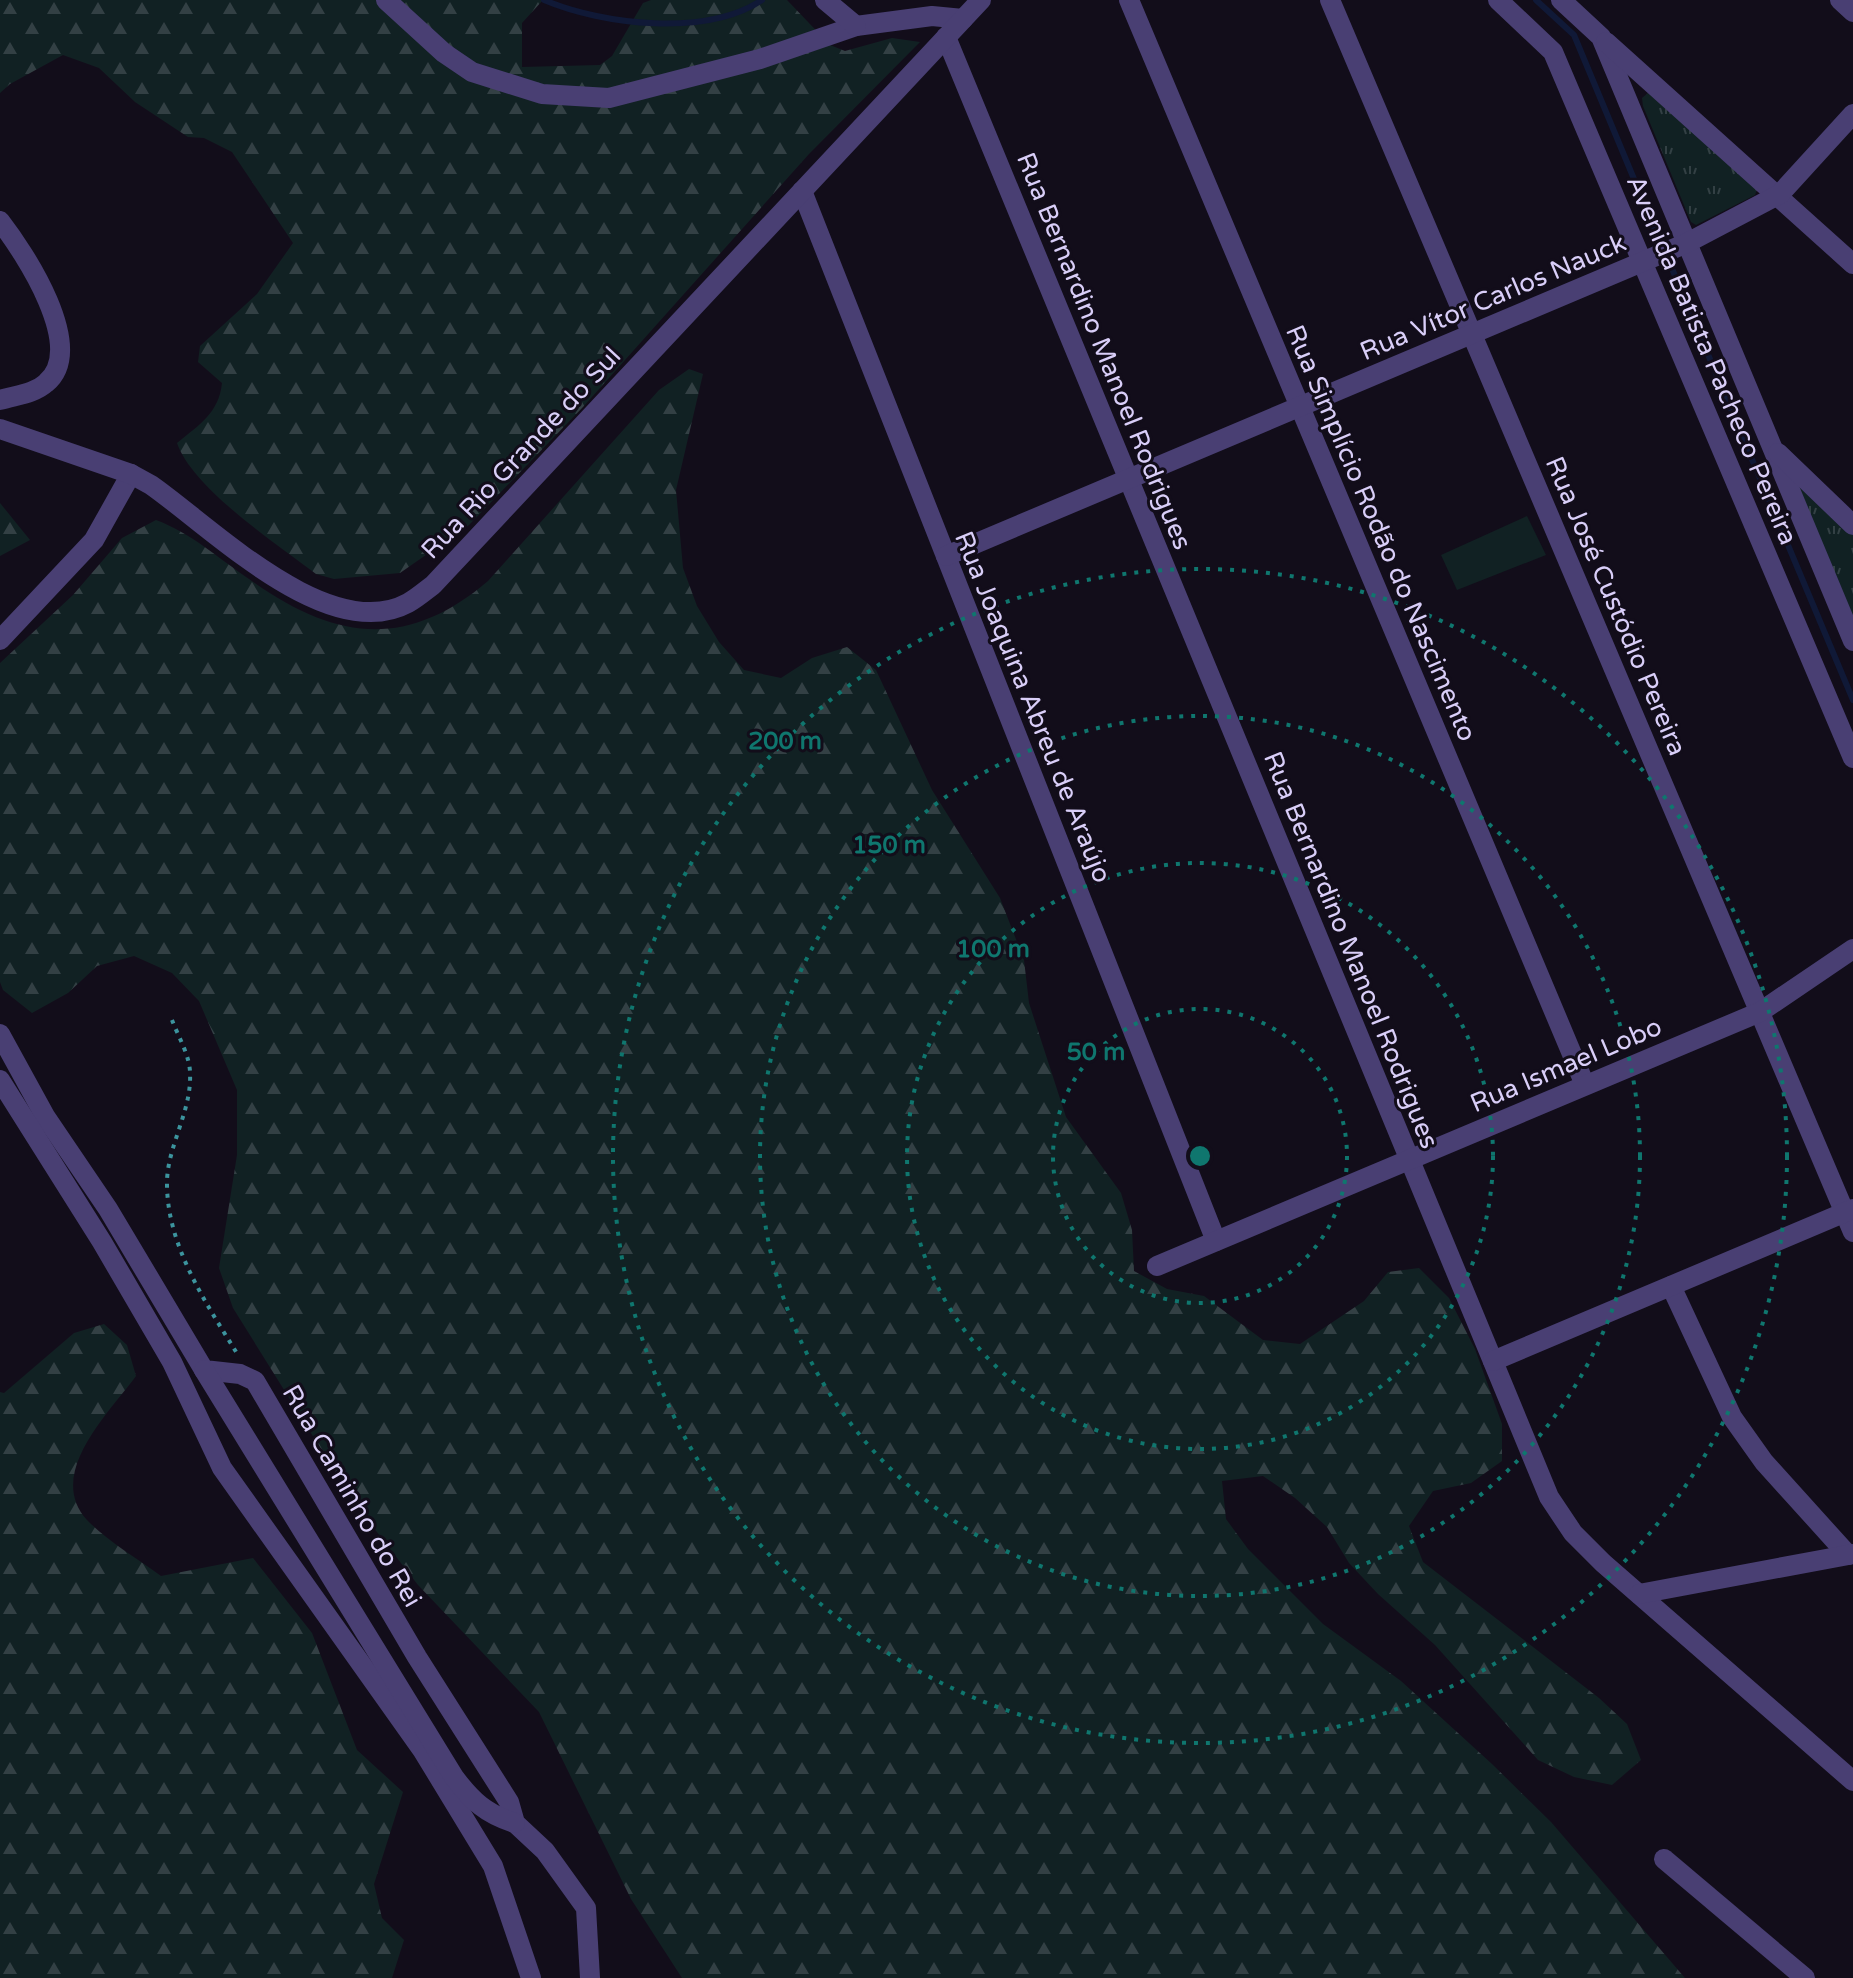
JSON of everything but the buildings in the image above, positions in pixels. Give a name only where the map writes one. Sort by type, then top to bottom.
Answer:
[{"type":"street","points":[[386,0],[444,53],[472,72],[542,94],[609,98],[760,59],[856,26],[932,16],[963,19]]},
{"type":"street","points":[[825,0],[856,26]]},
{"type":"street","name":"Rua Rio Grande do Sul","points":[[0,429],[131,474],[183,507],[267,574],[321,602],[380,611],[407,604],[433,585],[981,0]]},
{"type":"street","name":"Rua Simplício Rodão do Nascimento","points":[[1129,0],[1585,1085]]},
{"type":"street","name":"Rua José Custódio Pereira","points":[[1330,0],[1760,1012],[1849,1210],[1853,1232]]},
{"type":"street","name":"Avenida Batista Pacheco Pereira","points":[[1498,0],[1553,52],[1853,758]]},
{"type":"street","name":"Avenida Batista Pacheco Pereira","points":[[1561,0],[1601,37],[1853,641]]},
{"type":"street","points":[[1840,0],[1853,12]]},
{"type":"street","name":"Rua Bernardino Manoel Rodrigues","points":[[946,37],[1549,1497],[1573,1533],[1853,1781]]},
{"type":"street","points":[[1601,37],[1780,194],[1853,264]]},
{"type":"street","name":"Rua Vítor Carlos Nauck","points":[[946,556],[1687,243],[1780,194],[1853,114]]},
{"type":"street","name":"Rua Joaquina Abreu de Araújo","points":[[802,191],[1216,1241]]},
{"type":"street","points":[[0,221],[33,266],[57,333],[59,359],[49,382],[33,392],[0,400]]},
{"type":"street","points":[[1772,446],[1853,525]]},
{"type":"street","points":[[0,640],[94,540],[131,474]]},
{"type":"street","name":"Rua Ismael Lobo","points":[[1157,1266],[1760,1012],[1853,949]]},
{"type":"street","points":[[0,1034],[45,1116],[108,1209],[454,1777],[473,1803],[496,1817],[515,1823]]},
{"type":"street","points":[[0,1080],[102,1242],[164,1349],[199,1412],[222,1468],[423,1751],[493,1866],[531,1978]]},
{"type":"street","points":[[1493,1361],[1849,1210]]},
{"type":"street","points":[[1671,1286],[1732,1417],[1764,1462],[1851,1554]]},
{"type":"street","name":"Rua Caminho do Rei","points":[[204,1370],[240,1374],[255,1381],[417,1657],[509,1802],[515,1823],[539,1843],[586,1908],[590,1978]]},
{"type":"street","points":[[1639,1594],[1851,1554]]},
{"type":"street","points":[[1664,1859],[1805,1978]]},
{"type":"path","points":[[172,1020],[191,1071],[187,1100],[167,1178],[170,1221],[207,1305],[255,1381]]},
{"type":"green space","points":[[0,0],[543,0],[522,23],[522,67],[600,65],[612,56],[643,3],[651,0],[787,0],[830,45],[845,51],[892,38],[920,42],[809,154],[583,407],[469,525],[400,573],[334,579],[316,574],[218,497],[186,461],[177,443],[207,418],[220,393],[222,383],[198,362],[200,346],[257,294],[293,243],[232,152],[204,138],[188,137],[135,102],[99,68],[63,55],[10,84],[0,93]]},
{"type":"green space","points":[[1648,93],[1757,189],[1755,195],[1696,225],[1691,222],[1643,106],[1642,98]]},
{"type":"green space","points":[[689,369],[703,374],[676,490],[683,568],[697,606],[719,642],[744,670],[781,678],[812,658],[847,647],[876,670],[932,790],[1000,898],[1024,960],[1029,1003],[1066,1117],[1121,1193],[1132,1230],[1134,1271],[1167,1289],[1204,1296],[1263,1340],[1300,1344],[1364,1301],[1388,1272],[1419,1268],[1449,1298],[1475,1349],[1502,1424],[1502,1461],[1471,1483],[1433,1491],[1409,1526],[1423,1562],[1599,1698],[1627,1724],[1641,1760],[1612,1785],[1574,1777],[1538,1760],[1435,1645],[1378,1594],[1349,1563],[1327,1527],[1295,1498],[1263,1476],[1222,1481],[1226,1519],[1248,1549],[1323,1624],[1401,1681],[1551,1822],[1685,1978],[682,1978],[631,1899],[539,1712],[418,1585],[356,1505],[233,1308],[219,1268],[237,1155],[237,1090],[199,1001],[172,973],[134,956],[97,966],[68,993],[32,1013],[3,990],[0,982],[0,663],[73,595],[122,538],[156,520],[169,525],[280,599],[310,615],[340,625],[369,629],[398,627],[428,619],[458,604],[488,581],[659,390]]},
{"type":"green space","points":[[1773,449],[1853,526],[1853,637]]},
{"type":"green space","points":[[0,503],[30,540],[0,556]]},
{"type":"green space","points":[[1527,516],[1546,555],[1457,590],[1441,555]]},
{"type":"green space","points":[[104,1324],[127,1345],[136,1376],[86,1445],[73,1483],[76,1502],[95,1528],[161,1576],[253,1558],[312,1633],[357,1750],[403,1792],[374,1884],[382,1918],[404,1940],[392,1978],[0,1978],[0,1392],[4,1393],[74,1333]]},
{"type":"waterway","points":[[544,0],[595,16],[654,23],[713,19],[739,12],[762,0]]},
{"type":"waterway","points":[[1536,0],[1574,35],[1659,239]]},
{"type":"waterway","points":[[1673,271],[1853,700]]}]
